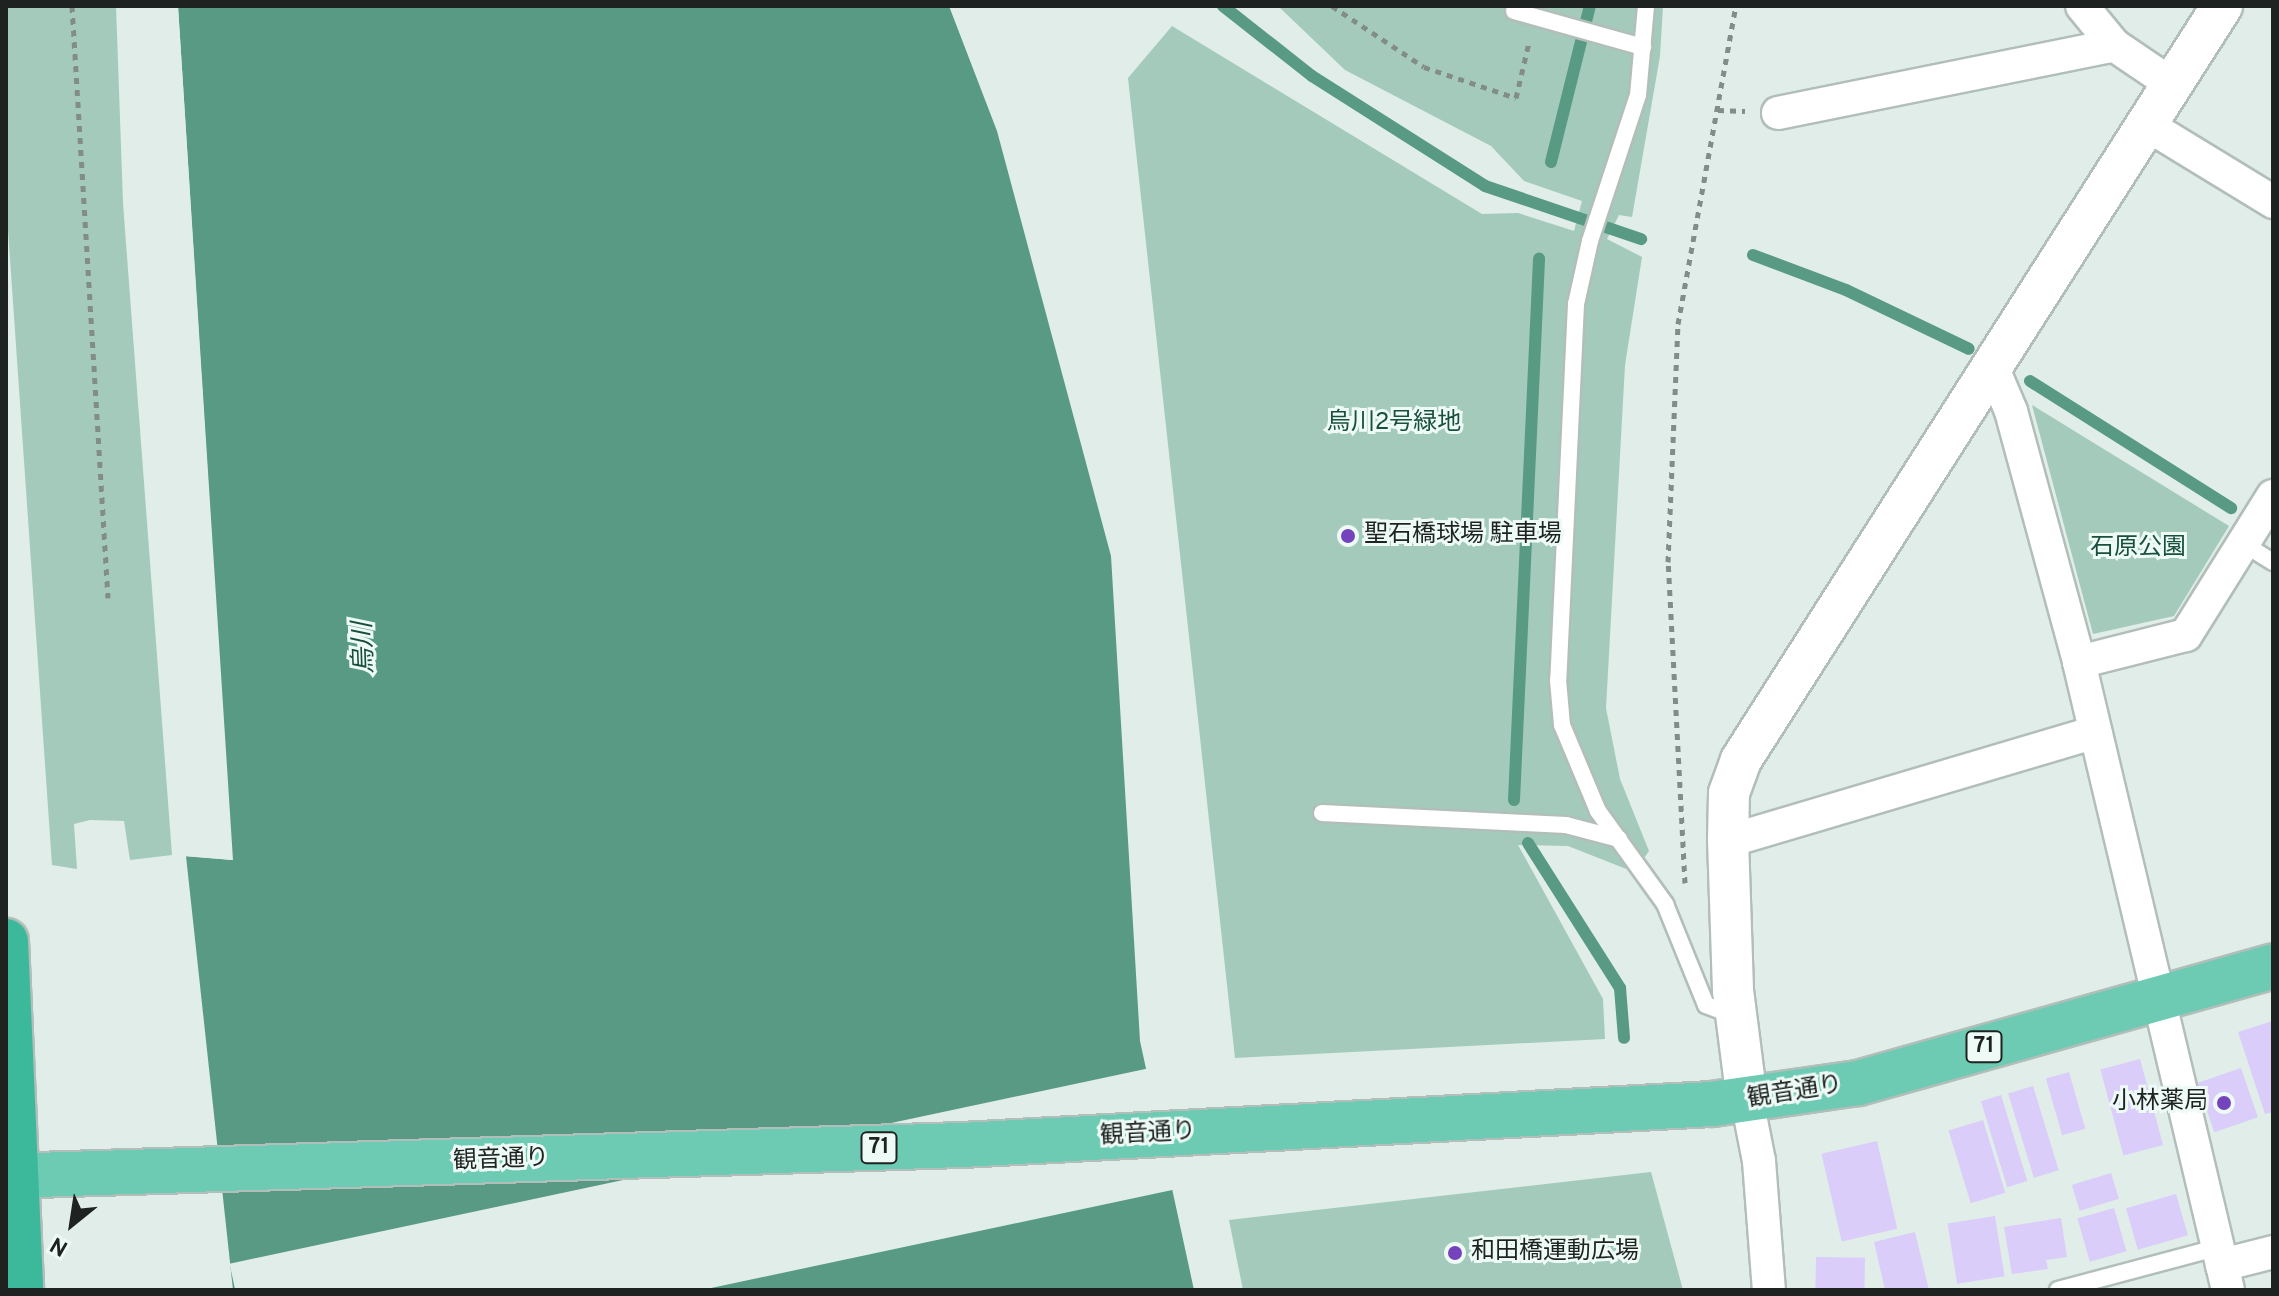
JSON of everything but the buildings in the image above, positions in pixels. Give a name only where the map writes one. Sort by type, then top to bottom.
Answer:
[{"type":"highway","points":[[6,941],[12,1176],[21,1290]]},
{"type":"main road","name":"観音通り","points":[[12,1176],[962,1145],[1747,1100],[1858,1083],[2273,966]]},
{"type":"street","points":[[2082,6],[2114,45],[2173,85]]},
{"type":"street","points":[[1769,1290],[1759,1161],[1736,1016],[1728,841],[1729,793],[1741,760],[1994,371],[2222,6]]},
{"type":"street","points":[[1778,113],[2114,45]]},
{"type":"street","points":[[2147,125],[2273,202]]},
{"type":"street","points":[[1994,371],[2011,411],[2079,662],[2222,1268],[2273,1252]]},
{"type":"street","points":[[2079,662],[2186,635],[2270,507]]},
{"type":"street","points":[[1728,841],[2095,732]]},
{"type":"lane","points":[[1646,6],[1638,95],[1590,241],[1576,304],[1558,680],[1562,725],[1573,759],[1598,811],[1665,904],[1706,1005],[1736,1016]]},
{"type":"lane","points":[[1514,11],[1643,47]]},
{"type":"lane","points":[[2244,544],[2273,562]]},
{"type":"lane","points":[[1322,813],[1566,825],[1619,839]]},
{"type":"lane","points":[[2058,1290],[2222,1268]]},
{"type":"path","points":[[72,6],[108,598]]},
{"type":"path","points":[[1332,6],[1424,67],[1516,98],[1536,15]]},
{"type":"path","points":[[1685,882],[1668,562],[1678,324],[1736,6]]},
{"type":"green space","points":[[6,6],[116,6],[123,203],[172,855],[130,860],[124,821],[90,820],[74,824],[77,869],[52,865],[6,201]]},
{"type":"green space","name":"烏川2号緑地","points":[[1278,6],[1663,6],[1660,56],[1632,217],[1619,215],[1607,239],[1642,257],[1625,365],[1606,708],[1620,779],[1649,851],[1634,872],[1568,846],[1518,845],[1603,999],[1605,1039],[1235,1058],[1128,78],[1172,26],[1482,214],[1518,213],[1574,231],[1582,201],[1524,181],[1491,146],[1345,70]]},
{"type":"green space","name":"石原公園","points":[[2032,405],[2229,526],[2174,616],[2093,634]]},
{"type":"green space","name":"和田橋運動広場","points":[[1651,1172],[1683,1290],[1243,1290],[1229,1220]]},
{"type":"water","name":"烏川","points":[[178,6],[949,6],[997,131],[1111,556],[1140,1041],[1194,1290],[233,1290],[186,856],[232,860]]},
{"type":"pier","points":[[174,6],[178,6],[233,860],[182,856],[228,856]]},
{"type":"pier","points":[[1150,1068],[1176,1189],[702,1290],[235,1290],[230,1264]]},
{"type":"waterway","points":[[1223,6],[1312,76],[1485,186],[1641,239]]},
{"type":"waterway","points":[[1551,162],[1590,6]]},
{"type":"waterway","points":[[1753,255],[1846,290],[1969,349]]},
{"type":"waterway","points":[[1514,800],[1539,259]]},
{"type":"waterway","points":[[2030,381],[2231,508]]},
{"type":"waterway","points":[[1528,843],[1620,988],[1624,1038]]},
{"type":"place","name":"聖石橋球場 駐車場","points":[[1348,536]]},
{"type":"place","name":"小林薬局","points":[[2224,1103]]},
{"type":"place","name":"和田橋運動広場","points":[[1455,1253]]}]
